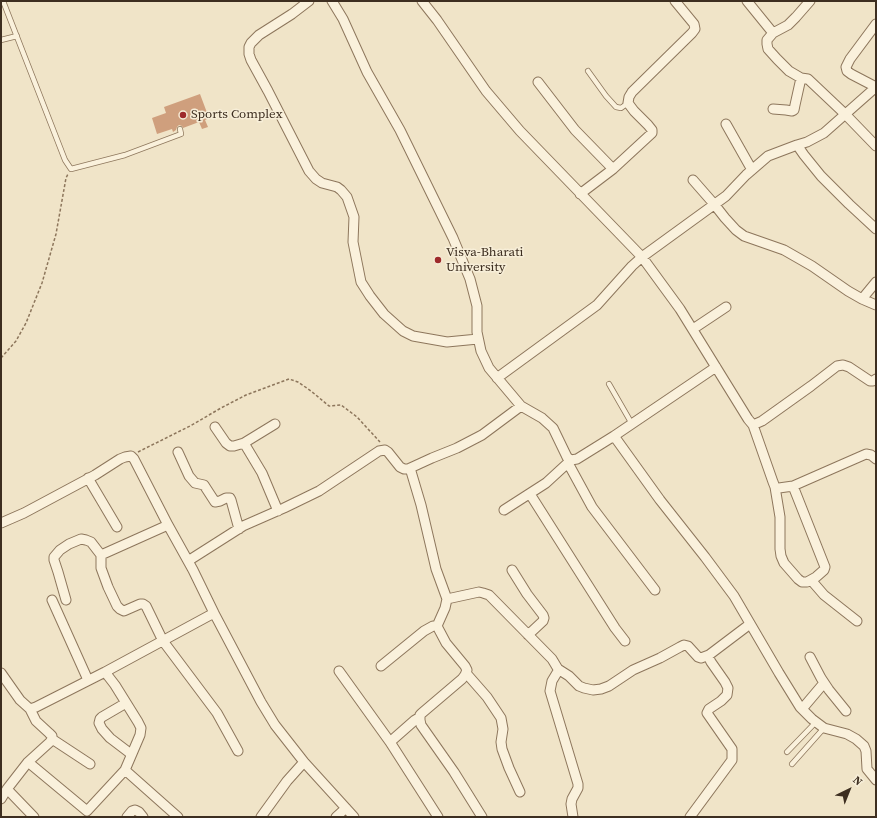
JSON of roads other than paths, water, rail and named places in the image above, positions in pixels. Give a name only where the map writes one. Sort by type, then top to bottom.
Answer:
[{"type":"street","points":[[309,1],[259,35],[251,43],[249,47],[249,54],[309,171],[322,183],[337,187],[347,196],[354,217],[353,242],[361,282],[384,314],[403,331],[413,336],[447,342],[478,339]]},
{"type":"street","points":[[332,1],[343,19],[367,72],[400,130],[453,238],[470,279],[477,306],[478,339],[481,351],[489,368],[521,406],[542,418],[554,428],[569,462],[592,507],[655,590]]},
{"type":"street","points":[[422,1],[437,20],[486,91],[520,131],[642,257],[680,309],[753,425],[775,487],[780,517],[781,556],[784,563],[798,579],[802,582],[807,582],[812,580],[825,568],[793,486]]},
{"type":"street","points":[[580,194],[612,169],[652,133],[652,130],[648,124],[628,103],[629,97],[632,92],[695,29],[694,24],[675,1]]},
{"type":"street","points":[[747,1],[773,33]]},
{"type":"street","points":[[810,1],[788,25],[773,33],[767,40],[768,49],[789,71],[801,78],[808,79],[876,146]]},
{"type":"street","points":[[497,378],[597,305],[642,257],[726,196],[768,156],[807,142],[824,133],[876,87],[851,74],[847,71],[846,67],[850,59],[876,24]]},
{"type":"street","points":[[773,109],[792,112],[794,110],[801,78]]},
{"type":"street","points":[[538,82],[575,130],[612,169]]},
{"type":"street","points":[[726,124],[752,170]]},
{"type":"street","points":[[797,145],[821,176],[849,204],[874,224]]},
{"type":"street","points":[[692,180],[732,226],[744,236],[784,250],[812,266],[848,291],[876,305]]},
{"type":"street","points":[[862,299],[876,282]]},
{"type":"street","points":[[693,329],[726,307]]},
{"type":"street","points":[[753,425],[768,417],[837,366],[843,365],[849,367],[870,381],[876,379]]},
{"type":"street","points":[[504,510],[546,483],[569,462],[577,459],[614,436],[716,367]]},
{"type":"street","points":[[188,561],[240,529],[319,491],[379,451],[385,450],[388,452],[400,467],[404,469],[410,468],[482,435],[521,406]]},
{"type":"street","points":[[215,427],[226,443],[230,446],[234,446],[244,443],[275,424]]},
{"type":"street","points":[[614,436],[660,500],[734,596],[788,689],[802,709],[824,728],[847,734],[864,746],[866,751],[866,769],[876,780]]},
{"type":"street","points":[[244,443],[262,473],[278,511]]},
{"type":"street","points":[[178,452],[189,476],[196,482],[204,485],[215,502],[230,498],[240,529]]},
{"type":"street","points":[[775,487],[779,488],[793,486],[866,454],[871,455],[876,459]]},
{"type":"street","points":[[1,524],[24,513],[120,459],[131,456],[134,459],[193,570],[261,702],[275,725],[304,762],[354,817]]},
{"type":"street","points":[[390,742],[414,720],[420,717],[431,704],[462,679],[467,670],[446,643],[437,626],[437,623],[445,608],[447,599],[436,569],[421,505],[410,468]]},
{"type":"street","points":[[88,478],[117,527]]},
{"type":"street","points":[[530,494],[615,628],[625,641]]},
{"type":"street","points":[[101,555],[168,525]]},
{"type":"street","points":[[66,600],[54,560],[55,555],[69,544],[81,539],[86,540],[91,542],[101,555],[102,568],[108,587],[117,606],[124,611],[140,604],[146,606],[163,641],[216,713],[238,751]]},
{"type":"street","points":[[512,570],[544,618],[543,621],[528,635]]},
{"type":"street","points":[[812,580],[824,595],[857,621]]},
{"type":"street","points":[[447,599],[479,592],[489,595],[552,659],[558,669],[569,676],[579,686],[593,690],[609,686],[633,670],[684,645],[688,646],[698,657],[701,658],[709,655],[750,624]]},
{"type":"street","points":[[52,600],[88,680]]},
{"type":"street","points":[[30,709],[105,672],[214,612]]},
{"type":"street","points":[[381,666],[424,631],[433,626],[437,626]]},
{"type":"street","points":[[690,817],[732,760],[732,749],[707,713],[709,709],[727,695],[728,688],[709,658],[709,655]]},
{"type":"street","points":[[810,657],[824,683],[846,711]]},
{"type":"street","points":[[558,669],[552,681],[550,691],[578,784],[578,788],[571,804],[573,817]]},
{"type":"street","points":[[28,762],[91,814],[125,770],[140,735],[141,728],[115,685],[105,672]]},
{"type":"street","points":[[338,672],[390,742],[438,817]]},
{"type":"street","points":[[1,673],[20,700],[30,709],[36,721],[52,736],[52,739],[90,764]]},
{"type":"street","points":[[466,673],[488,697],[501,718],[503,729],[501,742],[502,749],[520,792]]},
{"type":"street","points":[[802,709],[824,683]]},
{"type":"street","points":[[126,703],[102,717],[99,723],[110,738],[131,754]]},
{"type":"street","points":[[420,717],[421,725],[454,772],[482,817]]},
{"type":"street","points":[[1,799],[6,789],[28,762],[52,739]]},
{"type":"street","points":[[261,817],[287,781],[304,762]]},
{"type":"street","points":[[125,770],[178,817]]},
{"type":"street","points":[[6,789],[34,817]]},
{"type":"street","points":[[336,817],[346,808]]},
{"type":"street","points":[[127,817],[132,811],[135,810],[143,817]]},
{"type":"lane","points":[[3,1],[65,160],[71,169],[125,155],[181,134],[180,129]]},
{"type":"lane","points":[[1,40],[16,36]]},
{"type":"lane","points":[[588,71],[616,107],[621,108],[628,103]]},
{"type":"lane","points":[[609,384],[632,424]]},
{"type":"lane","points":[[787,752],[816,722]]},
{"type":"lane","points":[[792,764],[824,728]]},
{"type":"place","name":"Sports Complex","points":[[183,115]]},
{"type":"place","name":"Visva-Bharati University","points":[[438,260]]}]
